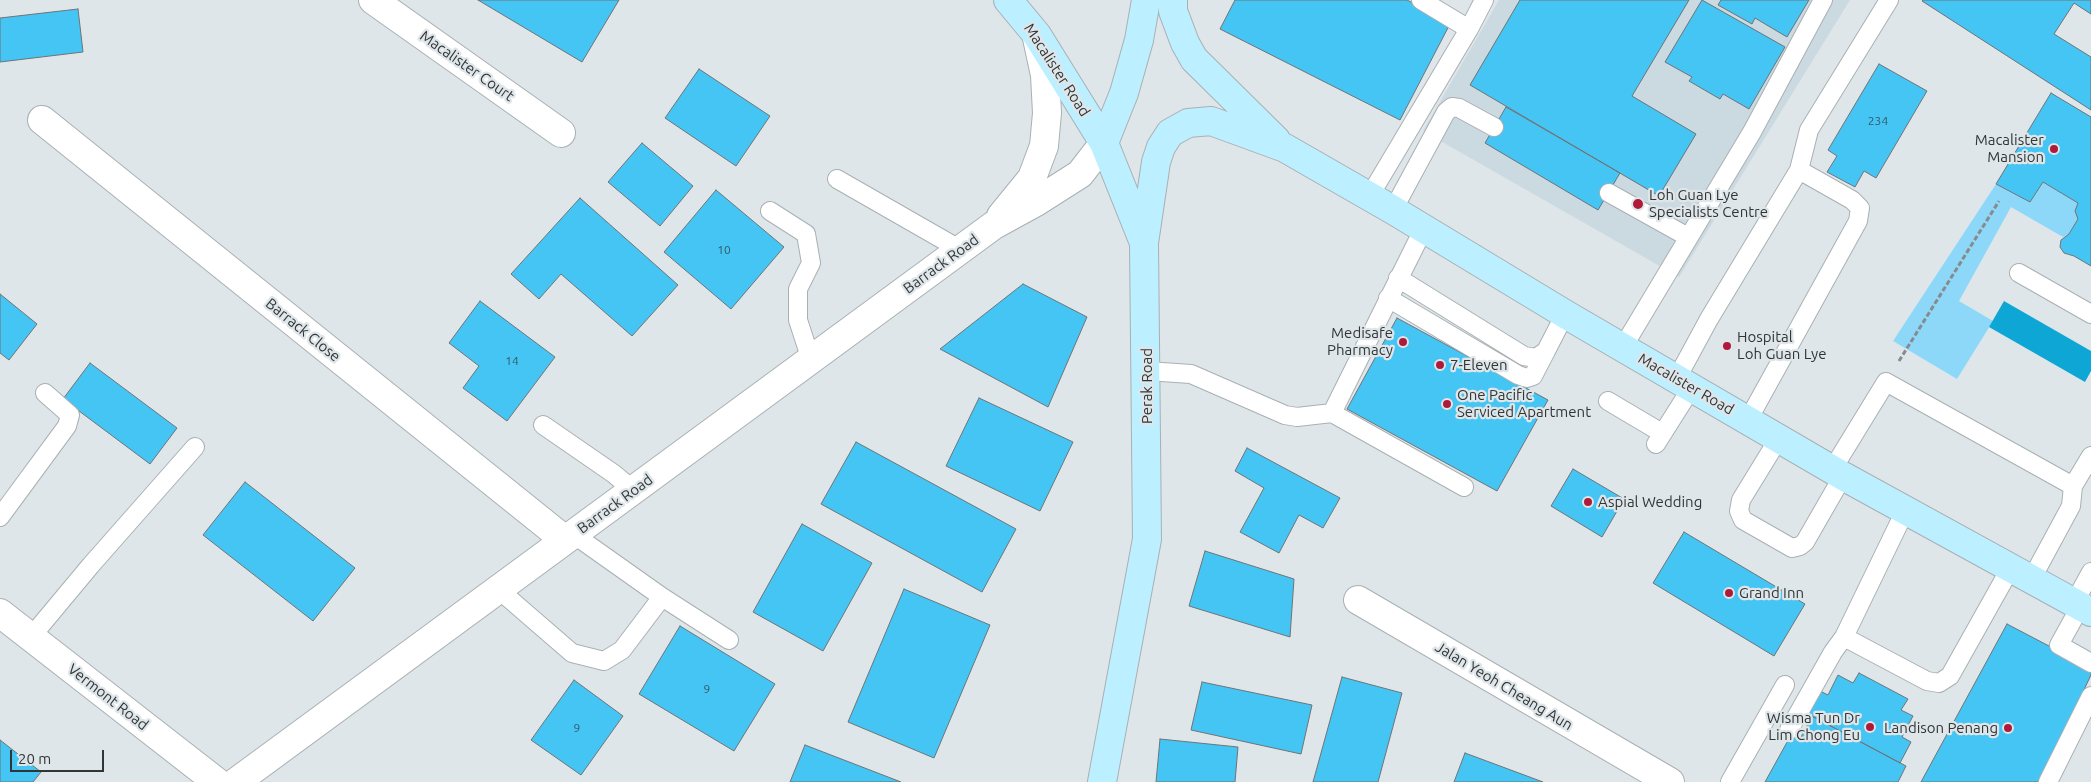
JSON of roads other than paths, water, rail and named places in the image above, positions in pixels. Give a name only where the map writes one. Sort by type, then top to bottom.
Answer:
[{"type":"main road","name":"Macalister Road","points":[[1008,0],[1037,35],[1104,143]]},
{"type":"main road","points":[[1104,143],[1124,93],[1139,40],[1146,0]]},
{"type":"main road","points":[[1173,0],[1174,11],[1182,35],[1194,59],[1285,148]]},
{"type":"main road","points":[[1144,243],[1156,162],[1161,147],[1170,133],[1188,123],[1211,121],[1285,148]]},
{"type":"main road","name":"Perak Road","points":[[1102,782],[1147,539],[1147,371],[1144,243],[1104,143]]},
{"type":"main road","name":"Macalister Road","points":[[1285,148],[1837,473],[2020,575],[2082,607]]},
{"type":"street","name":"Macalister Court","points":[[373,0],[561,133]]},
{"type":"street","name":"Barrack Road","points":[[994,225],[1032,178],[1044,146],[1047,113],[1045,75],[1037,35]]},
{"type":"street","name":"Barrack Close","points":[[42,120],[569,537]]},
{"type":"street","name":"Barrack Road","points":[[236,782],[994,225],[1036,202],[1080,174],[1104,143]]},
{"type":"street","name":"Jalan Yeoh Cheang Aun","points":[[1358,600],[1655,779]]},
{"type":"street","name":"Vermont Road","points":[[0,613],[217,782]]},
{"type":"lane","points":[[1421,0],[1469,29]]},
{"type":"lane","points":[[1369,197],[1469,29],[1484,0]]},
{"type":"lane","points":[[1623,347],[1752,132],[1823,0]]},
{"type":"lane","points":[[1608,401],[1659,438],[1684,383],[1709,319],[1799,170],[1809,130],[1889,0]]},
{"type":"lane","points":[[1393,210],[1446,112],[1452,107],[1460,108],[1494,127]]},
{"type":"lane","points":[[1748,420],[1858,221],[1860,208],[1852,200],[1799,170]]},
{"type":"lane","points":[[837,179],[960,250]]},
{"type":"lane","points":[[1609,192],[1688,237]]},
{"type":"lane","points":[[770,211],[806,234],[811,263],[798,289],[798,320],[811,360]]},
{"type":"lane","points":[[1332,413],[1398,278],[1424,230]]},
{"type":"lane","points":[[2019,273],[2091,314]]},
{"type":"lane","points":[[1398,278],[1524,356],[1536,358],[1546,351]]},
{"type":"lane","points":[[1388,298],[1518,375],[1527,378],[1533,376],[1565,314]]},
{"type":"lane","points":[[1147,371],[1191,374],[1285,415],[1297,417],[1332,413],[1464,487]]},
{"type":"lane","points":[[1779,438],[1741,500],[1739,511],[1743,520],[1792,548],[1800,546],[1805,542],[1837,473],[1886,382],[2073,486]]},
{"type":"lane","points":[[0,517],[67,426],[70,415],[45,393]]},
{"type":"lane","points":[[542,425],[614,474],[633,490]]},
{"type":"lane","points":[[31,637],[91,565],[196,447]]},
{"type":"lane","points":[[1844,637],[1927,681],[1938,682],[1950,676],[2020,575],[2071,506],[2073,486],[2091,456]]},
{"type":"lane","points":[[1789,730],[1833,652],[1844,637],[1905,511]]},
{"type":"lane","points":[[569,537],[729,640]]},
{"type":"lane","points":[[2091,572],[2082,607],[2059,645],[2091,663]]},
{"type":"lane","points":[[498,589],[572,653],[604,661],[622,650],[662,597]]},
{"type":"lane","points":[[1730,782],[1785,685]]},
{"type":"lane","points":[[2048,782],[2091,696]]},
{"type":"place","name":"Macalister Mansion","points":[[2054,149]]},
{"type":"place","name":"Loh Guan Lye Specialists Centre","points":[[1638,204]]},
{"type":"place","name":"Medisafe Pharmacy","points":[[1403,342]]},
{"type":"place","name":"Hospital Loh Guan Lye","points":[[1727,346]]},
{"type":"place","name":"7-Eleven","points":[[1440,365]]},
{"type":"place","name":"One Pacific Serviced Apartment","points":[[1447,404]]},
{"type":"place","name":"Aspial Wedding","points":[[1588,502]]},
{"type":"place","name":"Grand Inn","points":[[1729,593]]},
{"type":"place","name":"Wisma Tun Dr Lim Chong Eu","points":[[1870,727]]},
{"type":"place","name":"Landison Penang","points":[[2008,728]]}]
